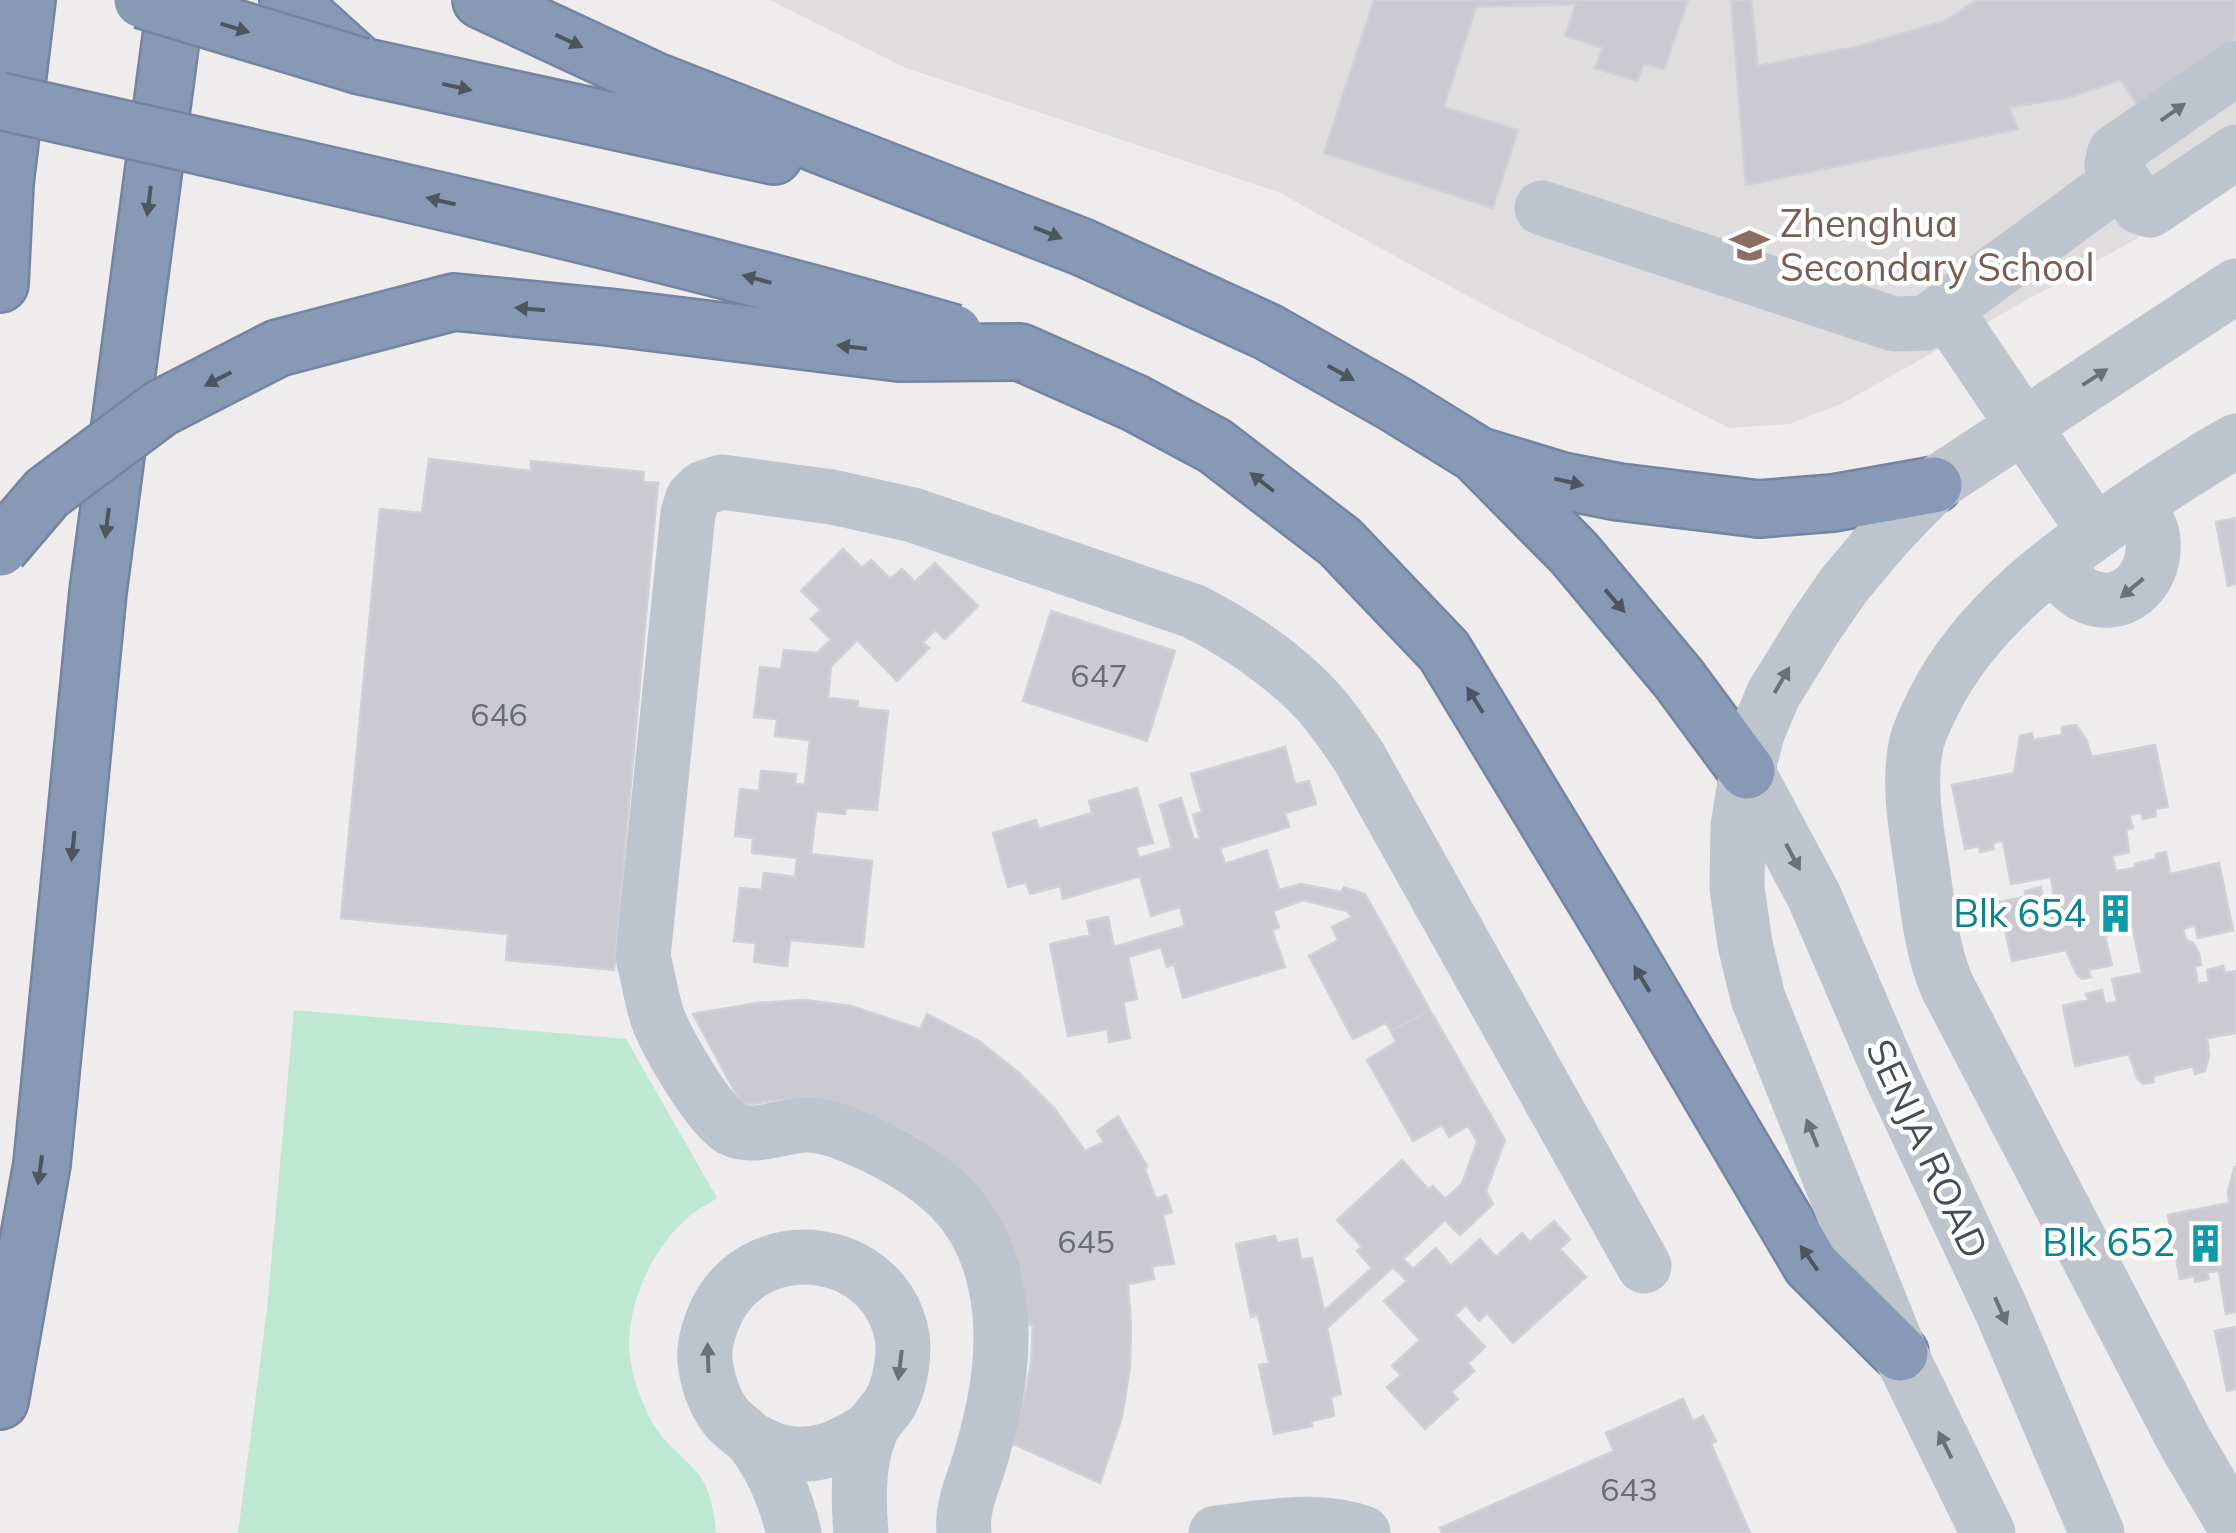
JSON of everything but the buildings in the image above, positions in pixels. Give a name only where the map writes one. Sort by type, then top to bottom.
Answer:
[{"type":"highway","points":[[0,284],[5,183],[27,0]]},
{"type":"highway","points":[[142,0],[361,66],[958,197]]},
{"type":"highway","points":[[0,1401],[42,1164],[98,592],[176,0]]},
{"type":"highway","points":[[288,0],[361,66]]},
{"type":"highway","points":[[481,0],[655,81],[1082,247],[1268,332],[1395,404],[1476,454],[1574,553],[1680,679],[1747,771]]},
{"type":"highway","points":[[0,101],[632,246],[872,309],[1020,352],[1135,402],[1215,446],[1340,542],[1444,651],[1811,1264],[1900,1354]]},
{"type":"highway","points":[[0,548],[47,494],[161,408],[278,348],[454,302],[899,353],[1020,352]]},
{"type":"highway","points":[[1476,454],[1562,482],[1758,510],[1833,503],[1934,485]]},
{"type":"street","points":[[2236,68],[2115,152],[2112,164],[2140,207],[2150,210],[2236,152]]},
{"type":"street","points":[[1542,208],[1894,324],[1926,323],[2121,180]]},
{"type":"street","points":[[1988,1533],[1900,1354],[1758,998],[1737,888],[1738,826],[1747,771],[1773,695],[1815,627],[1844,585],[1934,485],[2236,286]]},
{"type":"street","points":[[1948,307],[2095,533]]},
{"type":"street","points":[[2236,441],[2095,533],[2004,606],[1944,681],[1916,742],[1913,769],[1913,800],[1932,937],[1947,986],[2186,1442],[2236,1528]]},
{"type":"street","points":[[964,1533],[964,1510],[1000,1375],[1002,1332],[996,1284],[972,1224],[941,1186],[921,1170],[850,1135],[808,1125],[750,1133],[731,1128],[715,1114],[691,1081],[657,1018],[643,957],[688,513],[694,498],[710,485],[728,481],[832,497],[913,515],[1193,612],[1221,625],[1272,660],[1321,705],[1359,757],[1644,1266]]},
{"type":"street","name":"SENJA ROAD","points":[[1747,771],[1814,896],[1892,1077],[2001,1309],[2097,1533]]},
{"type":"street","points":[[752,1440],[781,1452],[814,1454],[845,1445],[872,1427],[892,1400],[902,1370],[902,1336],[890,1306],[870,1280],[842,1263],[810,1256],[778,1258],[748,1273],[724,1296],[710,1325],[704,1357],[711,1390],[726,1418],[752,1440],[774,1473],[794,1533]]},
{"type":"street","points":[[862,1531],[859,1487],[872,1427]]},
{"type":"street","points":[[1216,1533],[1326,1524],[1363,1533]]},
{"type":"shaded area","name":"Zhenghua Secondary School","points":[[770,0],[2236,0],[2236,183],[1841,404],[1789,424],[1729,428],[1477,301],[1278,192],[906,68]]},
{"type":"green space","points":[[294,1010],[626,1039],[717,1198],[678,1227],[656,1256],[634,1307],[629,1343],[634,1377],[646,1410],[657,1430],[703,1482],[716,1533],[238,1533],[267,1309]]},
{"type":"place","name":"Zhenghua Secondary School","points":[[1750,246]]},
{"type":"place","name":"Blk 654","points":[[2116,914]]},
{"type":"place","name":"Blk 652","points":[[2205,1243]]}]
